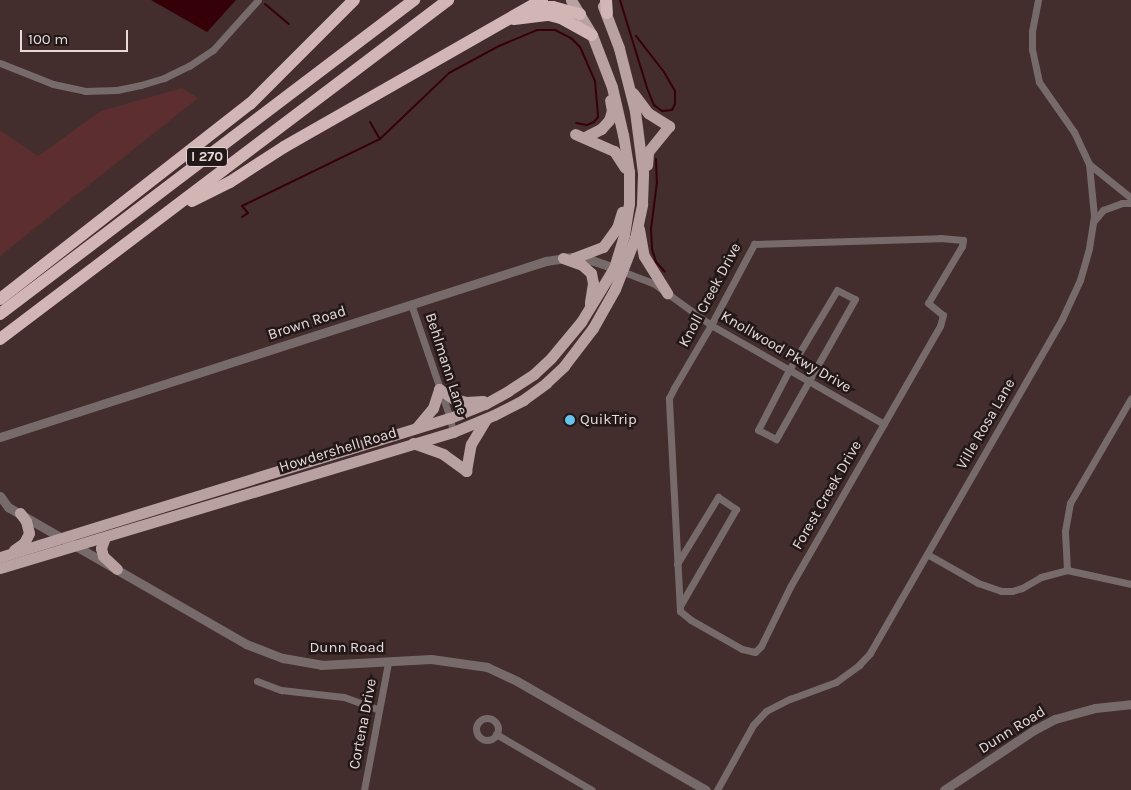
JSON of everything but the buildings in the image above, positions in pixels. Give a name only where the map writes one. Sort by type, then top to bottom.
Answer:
[{"type":"highway","points":[[0,299],[250,104],[354,0]]},
{"type":"highway","name":"I 270","points":[[0,314],[414,0]]},
{"type":"highway","name":"I 270","points":[[0,339],[448,0]]},
{"type":"highway","points":[[161,217],[230,182],[284,147],[542,0]]},
{"type":"highway","points":[[527,8],[553,7],[580,14]]},
{"type":"highway","points":[[506,20],[549,15],[561,18],[592,35]]},
{"type":"main road","points":[[571,0],[592,35],[618,112],[629,178],[629,203],[619,270]]},
{"type":"main road","points":[[600,0],[606,6],[630,87],[643,178],[639,222],[619,270]]},
{"type":"main road","points":[[587,136],[601,129],[610,120],[612,111],[603,75],[602,60]]},
{"type":"main road","points":[[630,87],[648,113],[669,126],[648,152],[643,178]]},
{"type":"main road","points":[[575,134],[614,150],[622,159],[629,178]]},
{"type":"main road","points":[[569,258],[595,251],[611,239],[621,213],[629,203]]},
{"type":"main road","points":[[639,222],[644,256],[667,292]]},
{"type":"main road","points":[[569,258],[582,264],[592,275],[593,290],[588,312]]},
{"type":"main road","name":"Howdershell Road","points":[[2,556],[413,430],[450,418],[499,396],[534,374],[563,344],[619,270]]},
{"type":"main road","name":"Howdershell Road","points":[[0,568],[453,432],[486,419],[523,400],[564,366],[593,328],[619,270]]},
{"type":"main road","points":[[413,430],[430,414],[438,400],[439,389],[454,399],[466,402],[479,402],[499,396]]},
{"type":"main road","points":[[412,443],[443,454],[466,471],[471,444],[486,419]]},
{"type":"main road","points":[[2,556],[24,543],[28,535],[26,521],[20,513]]},
{"type":"main road","points":[[105,536],[101,548],[103,556],[117,569]]},
{"type":"street","points":[[0,63],[53,84],[85,91],[116,90],[141,85],[164,78],[189,66],[213,50],[258,0]]},
{"type":"street","name":"Ville Rosa Lane","points":[[717,790],[753,725],[766,711],[790,699],[836,682],[859,665],[870,653],[1062,319],[1085,264],[1093,222],[1093,190],[1089,164],[1074,132],[1039,82],[1032,49],[1032,30],[1038,0]]},
{"type":"street","points":[[1089,164],[1131,198]]},
{"type":"street","points":[[1093,222],[1103,210],[1122,203],[1131,203]]},
{"type":"street","name":"Knoll Creek Drive","points":[[677,564],[669,398],[754,244],[940,238],[963,240]]},
{"type":"street","name":"Forest Creek Drive","points":[[680,606],[680,611],[691,620],[742,649],[755,652],[940,326],[943,315],[928,303],[962,246],[963,240]]},
{"type":"street","name":"Brown Road","points":[[0,437],[528,266],[569,258],[619,270]]},
{"type":"street","name":"Knollwood Pkwy Drive","points":[[619,270],[653,283],[711,325],[884,424]]},
{"type":"street","points":[[838,290],[854,299],[809,382],[776,439],[758,430],[789,370],[838,290]]},
{"type":"street","name":"Behlmann Lane","points":[[411,304],[450,418],[453,432]]},
{"type":"street","points":[[1067,570],[1064,531],[1070,503],[1131,398]]},
{"type":"street","name":"Dunn Road","points":[[0,496],[8,507],[246,644],[284,658],[321,665],[431,659],[473,664],[501,673],[706,790]]},
{"type":"street","points":[[718,497],[736,510],[680,606],[677,564],[718,497]]},
{"type":"street","points":[[927,554],[978,583],[1001,591],[1012,591],[1022,588],[1041,578],[1067,570],[1131,584]]},
{"type":"street","name":"Cortena Drive","points":[[364,790],[388,662]]},
{"type":"street","points":[[256,681],[281,690],[344,696],[379,710]]},
{"type":"street","name":"Dunn Road","points":[[944,790],[1034,730],[1056,719],[1095,708],[1131,704]]},
{"type":"street","points":[[496,734],[592,790]]},
{"type":"shaded area","points":[[151,0],[236,0],[207,32]]},
{"type":"shaded area","points":[[182,88],[198,98],[0,256],[0,130],[38,156],[101,111]]},
{"type":"waterway","points":[[620,0],[654,105],[662,111],[672,110],[675,104],[675,91],[664,72],[636,36]]},
{"type":"waterway","points":[[265,4],[289,24]]},
{"type":"waterway","points":[[242,217],[248,213],[242,206],[380,139],[449,73],[499,46],[537,30],[555,30],[571,38],[580,47],[595,81],[598,117],[594,122],[587,125],[576,123]]},
{"type":"waterway","points":[[370,122],[380,139]]},
{"type":"waterway","points":[[656,159],[657,182],[651,229],[652,249],[656,262],[665,272]]},
{"type":"place","name":"QuikTrip","points":[[570,420]]}]
